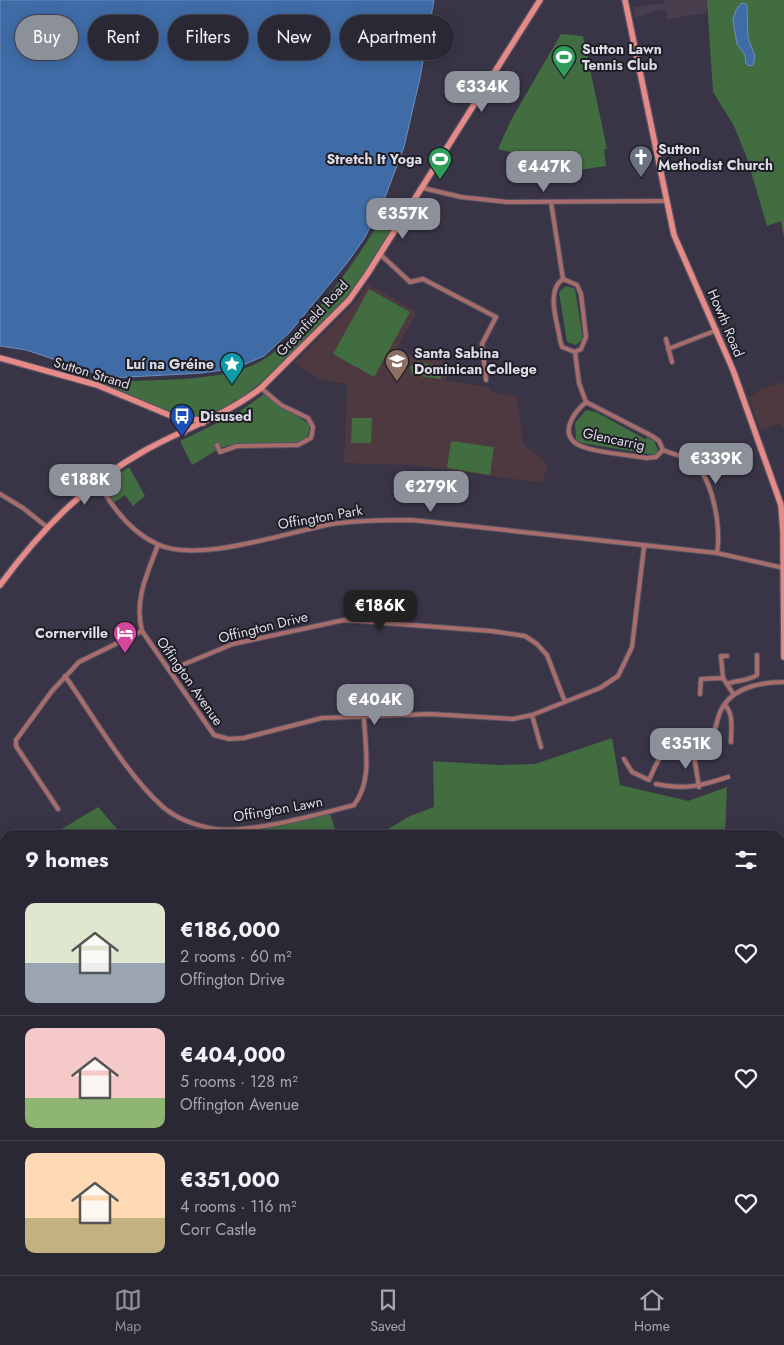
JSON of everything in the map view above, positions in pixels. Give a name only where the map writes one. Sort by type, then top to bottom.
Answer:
[{"type":"main road","name":"Greenfield Road","points":[[0,585],[47,527],[98,481],[144,451],[239,405],[262,388],[349,300],[381,255],[540,0]]},
{"type":"main road","name":"Howth Road","points":[[625,0],[666,201],[683,258],[717,330],[781,505],[784,568],[784,657]]},
{"type":"main road","name":"Sutton Strand","points":[[0,358],[97,385],[174,417],[201,420],[203,423]]},
{"type":"main road","points":[[174,417],[184,432]]},
{"type":"street","points":[[423,188],[493,201],[666,201]]},
{"type":"street","points":[[551,202],[564,279]]},
{"type":"street","points":[[381,255],[410,282],[423,279],[496,317],[482,344],[486,380]]},
{"type":"street","points":[[564,279],[577,285],[581,294],[586,337],[585,343],[575,352]]},
{"type":"street","points":[[564,279],[558,282],[553,294],[562,346],[575,352]]},
{"type":"street","points":[[668,349],[717,330]]},
{"type":"street","points":[[666,339],[672,362]]},
{"type":"street","points":[[575,352],[579,383],[586,402]]},
{"type":"street","points":[[217,445],[220,452],[237,446],[298,445],[311,438],[312,427],[308,418],[281,405],[262,388]]},
{"type":"street","name":"Glencarrig","points":[[663,450],[656,457],[646,458],[584,447],[574,442],[570,433],[570,422],[576,411],[586,402],[652,436],[659,441],[663,450],[694,463],[702,474],[716,511],[719,534],[717,553]]},
{"type":"street","name":"Offington Park","points":[[98,481],[117,511],[130,524],[158,545],[190,551],[216,549],[332,524],[365,520],[412,520],[644,547],[717,553],[784,568]]},
{"type":"street","points":[[0,494],[23,508],[47,527]]},
{"type":"street","name":"Offington Avenue","points":[[158,545],[140,593],[138,615],[142,631],[170,670],[194,709],[214,735],[229,739],[244,738],[322,718],[364,718],[430,714],[513,719],[532,715],[600,688],[618,676],[632,647],[644,547]]},
{"type":"street","name":"Offington Drive","points":[[170,670],[232,644],[344,620],[525,636],[537,644],[547,655],[565,702]]},
{"type":"street","points":[[58,809],[16,746],[16,740],[65,676],[79,662],[142,631]]},
{"type":"street","points":[[727,684],[757,675],[757,655]]},
{"type":"street","points":[[727,656],[721,656],[723,678],[734,695]]},
{"type":"street","name":"Offington Lawn","points":[[65,676],[137,778],[164,808],[188,822],[216,829],[258,826],[354,805],[361,795],[367,778],[364,718]]},
{"type":"street","points":[[700,694],[701,679],[723,678]]},
{"type":"street","points":[[624,759],[632,772],[649,780],[663,753],[672,748],[693,750],[708,742],[715,731],[724,705],[734,695],[755,684],[784,682]]},
{"type":"street","points":[[724,705],[729,710],[732,719],[731,742]]},
{"type":"street","points":[[532,715],[541,747]]},
{"type":"street","points":[[693,750],[699,787]]},
{"type":"street","points":[[656,784],[678,789],[699,787],[728,777]]},
{"type":"shaded area","points":[[665,0],[707,0],[707,13],[667,19],[666,10],[656,11],[635,18],[633,7],[665,3]]},
{"type":"shaded area","name":"Santa Sabina Dominican College","points":[[368,284],[414,310],[416,314],[395,353],[449,362],[446,380],[491,388],[490,392],[517,397],[523,443],[548,465],[542,483],[413,465],[344,463],[347,384],[319,379],[294,363],[357,301]]},
{"type":"shaded area","points":[[784,382],[784,432],[780,423],[761,430],[748,397],[754,395],[759,390]]},
{"type":"green space","points":[[707,0],[784,0],[784,237],[781,221],[767,226],[747,158],[734,126],[713,92]]},
{"type":"green space","name":"Sutton Lawn Tennis Club","points":[[561,34],[583,36],[607,149],[604,149],[606,166],[579,170],[498,149],[511,120]]},
{"type":"green space","points":[[389,203],[405,210],[350,293],[297,350],[256,387],[236,402],[219,412],[205,416],[192,416],[165,409],[101,383],[106,379],[114,382],[214,376],[246,368],[266,358],[286,342],[327,298],[363,248],[390,206]]},
{"type":"green space","points":[[566,286],[575,289],[583,339],[576,345],[567,342],[559,292]]},
{"type":"green space","points":[[369,289],[410,312],[374,377],[333,354]]},
{"type":"green space","points":[[418,361],[441,368],[443,373],[440,379],[412,375],[410,367]]},
{"type":"green space","points":[[264,394],[309,424],[309,433],[305,439],[295,443],[277,445],[235,444],[226,446],[192,465],[180,441],[236,414]]},
{"type":"green space","points":[[586,410],[596,412],[645,439],[647,437],[654,441],[658,450],[655,455],[582,443],[576,440],[575,423]]},
{"type":"green space","points":[[352,418],[372,418],[371,443],[351,443]]},
{"type":"green space","points":[[451,441],[494,447],[490,475],[447,468]]},
{"type":"green space","points":[[129,467],[145,496],[133,506],[125,495],[114,502],[109,490],[111,481]]},
{"type":"green space","points":[[612,738],[620,785],[688,801],[727,787],[725,830],[386,830],[410,816],[434,807],[433,761],[497,765],[535,764]]},
{"type":"green space","points":[[98,807],[118,830],[60,830]]},
{"type":"green space","points":[[330,814],[335,830],[260,830]]},
{"type":"water","points":[[0,0],[434,0],[431,15],[340,15],[340,60],[423,60],[420,78],[404,147],[384,200],[364,239],[347,263],[290,332],[264,356],[236,368],[202,373],[110,378],[26,350],[0,346]]},
{"type":"water","points":[[741,3],[746,4],[747,7],[748,38],[755,56],[753,65],[750,66],[746,64],[745,55],[737,44],[733,20],[736,10]]},
{"type":"place","name":"Sutton Lawn Tennis Club","points":[[564,78]]},
{"type":"place","name":"Sutton Methodist Church","points":[[641,178]]},
{"type":"place","name":"Stretch It Yoga","points":[[440,180]]},
{"type":"place","name":"Santa Sabina Dominican College","points":[[397,382]]},
{"type":"place","name":"Luí na Gréine","points":[[232,385]]},
{"type":"place","name":"Disused","points":[[182,437]]},
{"type":"place","name":"Cornerville","points":[[125,654]]}]
